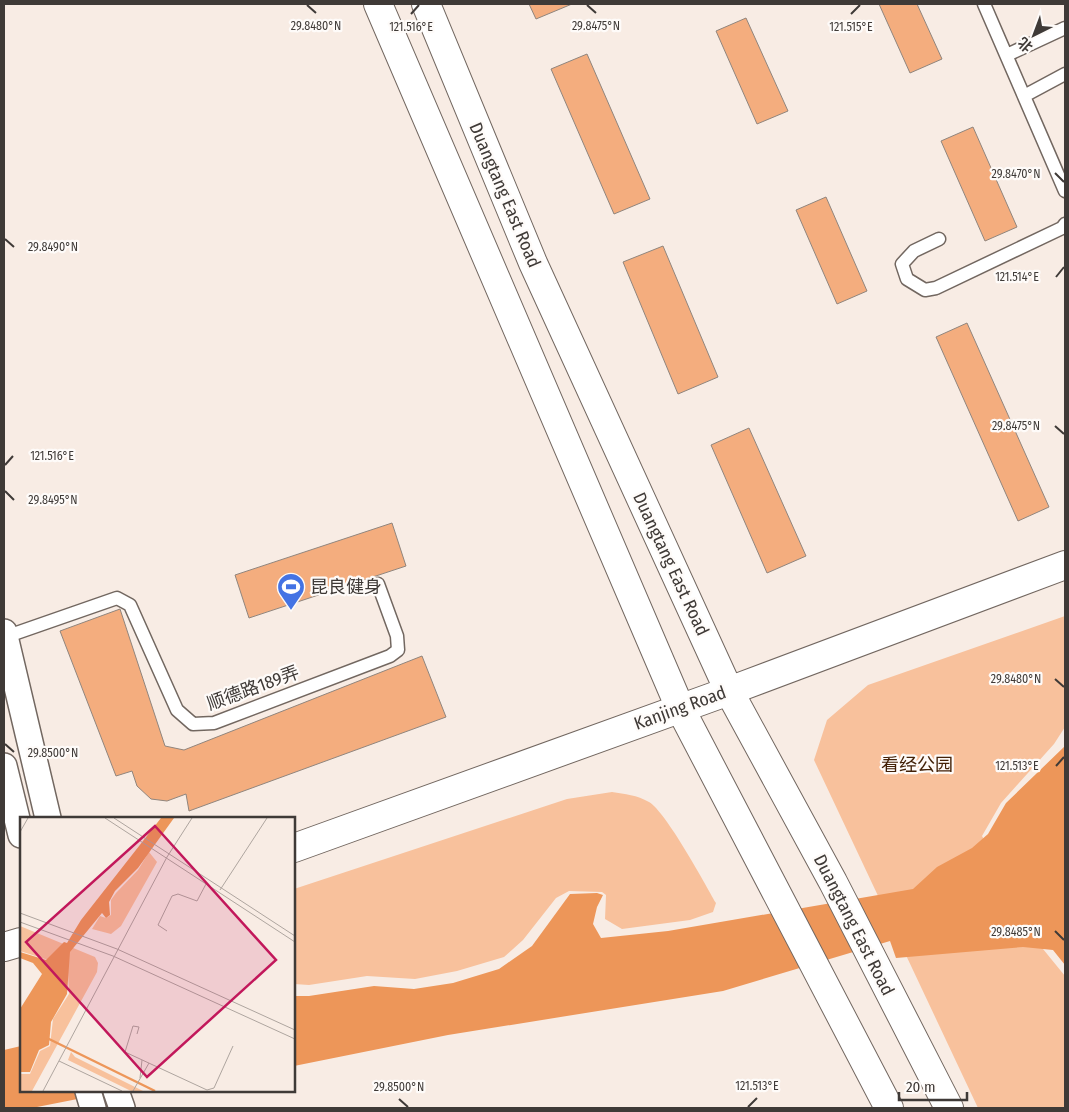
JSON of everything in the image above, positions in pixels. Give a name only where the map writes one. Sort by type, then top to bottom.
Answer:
[{"type":"main road","points":[[378,4],[680,708],[889,1108]]},
{"type":"main road","name":"Duangtang East Road","points":[[426,4],[533,263],[729,691],[833,882],[949,1108]]},
{"type":"main road","name":"Kanjing Road","points":[[295,848],[729,691],[1065,565]]},
{"type":"main road","points":[[4,947],[20,942]]},
{"type":"street","points":[[4,634],[48,817]]},
{"type":"street","points":[[4,766],[20,831]]},
{"type":"street","points":[[88,1092],[93,1108]]},
{"type":"street","points":[[116,1092],[122,1108]]},
{"type":"lane","points":[[984,4],[1065,191]]},
{"type":"lane","points":[[1007,55],[1065,28]]},
{"type":"lane","points":[[1024,96],[1065,74]]},
{"type":"lane","points":[[939,239],[914,251],[902,264],[908,279],[925,290],[936,288],[1062,228],[1065,224]]},
{"type":"lane","name":"顺德路189弄","points":[[4,634],[118,598],[130,605],[177,710],[193,724],[214,723],[390,656],[398,650],[397,636],[378,584]]},
{"type":"green space","name":"看经公园","points":[[1065,616],[1065,727],[1054,744],[1001,803],[982,836],[1043,949],[1065,976],[1065,1108],[978,1108],[814,760],[827,720],[868,685]]},
{"type":"green space","points":[[612,792],[631,795],[649,802],[665,819],[716,903],[713,912],[690,920],[622,929],[605,919],[606,895],[602,892],[569,891],[556,898],[523,940],[504,957],[457,971],[415,979],[367,976],[309,985],[295,984],[295,889],[567,799]]},
{"type":"shaded area","points":[[1065,746],[1065,965],[1053,950],[1023,947],[896,958],[890,941],[723,991],[448,1035],[295,1066],[295,996],[309,996],[374,986],[414,989],[453,983],[499,969],[532,946],[570,894],[597,893],[603,895],[597,907],[593,924],[601,938],[668,931],[913,889],[937,867],[972,848],[988,834],[1006,803]]},
{"type":"shaded area","points":[[20,1046],[20,1092],[113,1092],[32,1108],[4,1108],[4,1050]]},
{"type":"building","points":[[529,4],[572,4],[536,19]]},
{"type":"building","points":[[879,4],[917,4],[942,59],[910,73]]},
{"type":"building","points":[[746,18],[788,111],[757,124],[716,31]]},
{"type":"building","points":[[587,54],[650,199],[614,214],[551,69]]},
{"type":"building","points":[[973,127],[1017,227],[985,241],[941,141]]},
{"type":"building","points":[[826,197],[867,291],[837,304],[796,210]]},
{"type":"building","points":[[663,246],[718,377],[678,394],[623,262]]},
{"type":"building","points":[[967,323],[1049,507],[1018,521],[936,337]]},
{"type":"building","points":[[749,428],[806,556],[767,573],[711,445]]},
{"type":"building","points":[[392,523],[406,566],[249,618],[235,575]]},
{"type":"building","points":[[120,609],[165,746],[184,750],[422,656],[446,717],[189,811],[186,794],[167,801],[151,799],[137,786],[132,771],[116,776],[60,631]]},
{"type":"place","name":"昆良健身","points":[[291,611]]}]
